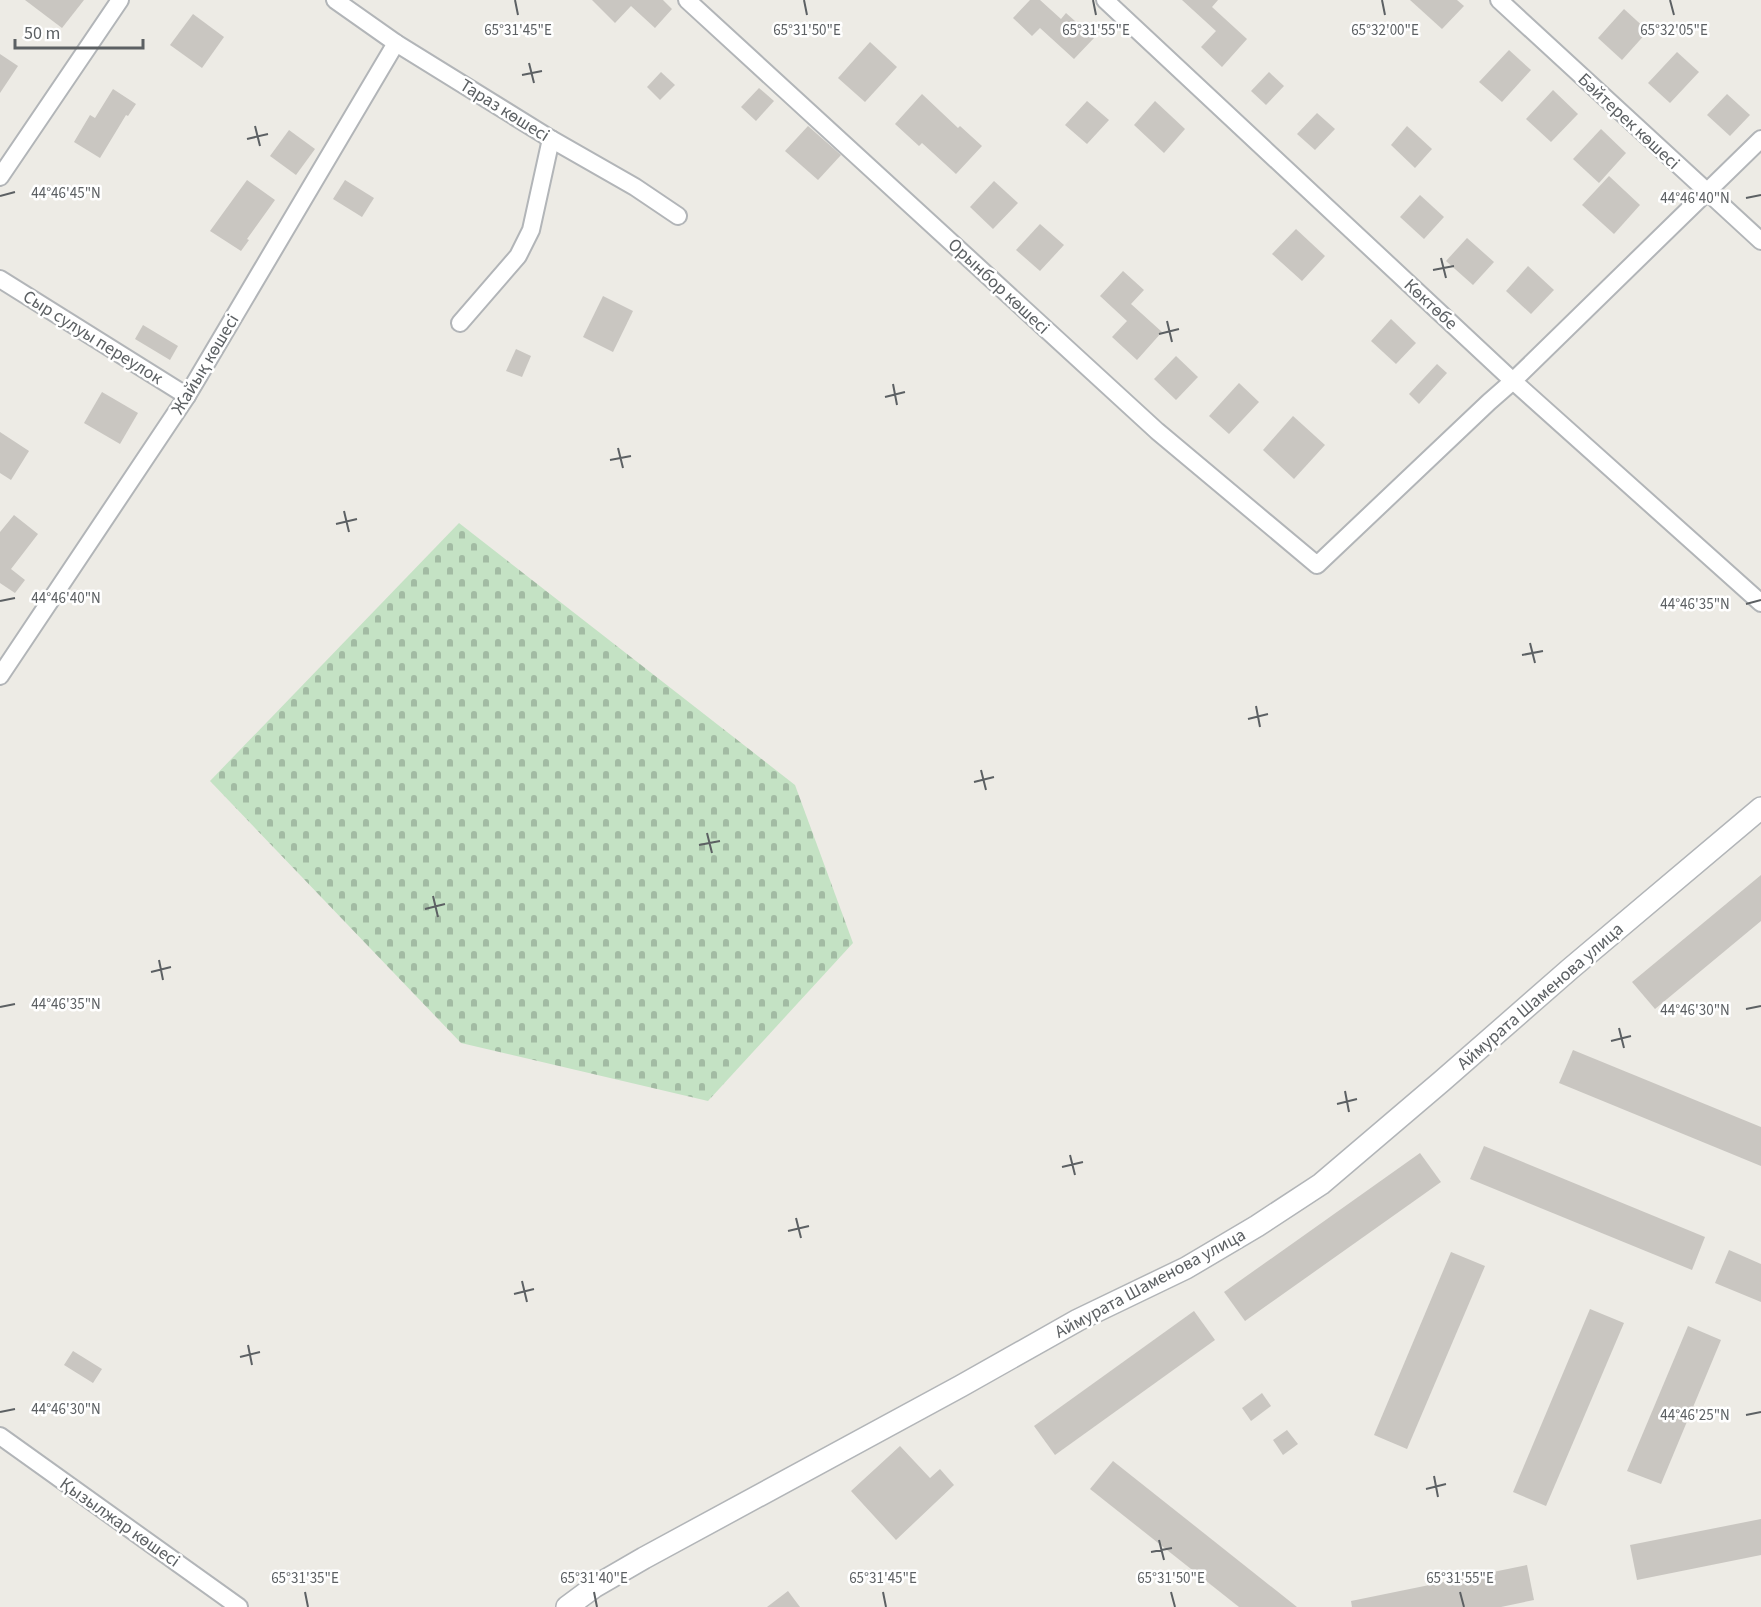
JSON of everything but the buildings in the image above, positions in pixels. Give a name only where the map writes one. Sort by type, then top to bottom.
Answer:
[{"type":"street","points":[[0,177],[120,0]]},
{"type":"street","name":"Тараз көшесі","points":[[335,0],[396,43],[551,139],[635,187],[678,216]]},
{"type":"street","name":"Орынбор көшесі","points":[[687,0],[1157,431],[1317,565],[1480,410],[1514,381]]},
{"type":"street","name":"Көктөбе","points":[[1105,0],[1514,381],[1761,603]]},
{"type":"street","name":"Бәйтерек көшесі","points":[[1499,0],[1761,241]]},
{"type":"street","name":"Жайық көшесі","points":[[0,676],[187,396],[396,43]]},
{"type":"street","points":[[460,323],[518,256],[531,230],[551,139]]},
{"type":"street","points":[[1514,381],[1761,139]]},
{"type":"street","name":"Сыр сулуы переулок","points":[[0,279],[187,396]]},
{"type":"street","name":"Аймурата Шаменова улица","points":[[567,1607],[594,1587],[644,1558],[1078,1320],[1186,1268],[1257,1226],[1321,1184],[1761,808]]},
{"type":"street","name":"Қызылжар көшесі","points":[[0,1436],[239,1607]]},
{"type":"green space","points":[[459,523],[795,785],[853,943],[708,1101],[461,1043],[210,781]]}]
